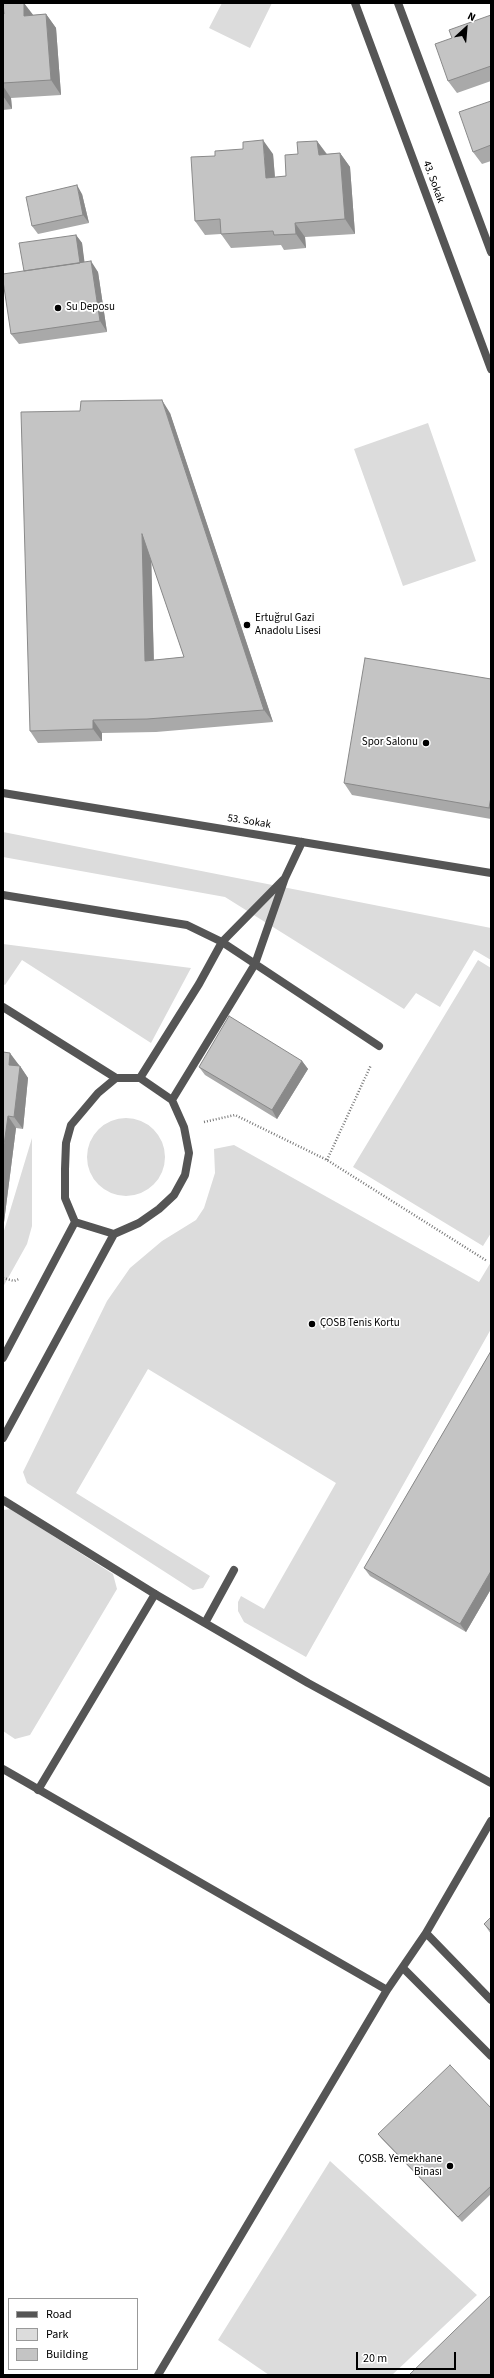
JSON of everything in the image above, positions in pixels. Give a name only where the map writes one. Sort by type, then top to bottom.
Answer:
[{"type":"street","name":"43. Sokak","points":[[355,3],[491,370]]},
{"type":"street","points":[[398,3],[491,252]]},
{"type":"street","name":"53. Sokak","points":[[3,793],[491,873]]},
{"type":"street","points":[[172,1100],[255,964],[285,878],[302,842]]},
{"type":"street","points":[[140,1078],[199,984],[222,942],[285,878]]},
{"type":"street","points":[[3,895],[187,924],[222,942],[379,1046]]},
{"type":"street","points":[[3,1007],[116,1078],[140,1078],[172,1100],[184,1127],[189,1154],[185,1175],[174,1195],[160,1209],[139,1223],[114,1234],[3,1438]]},
{"type":"street","points":[[3,1358],[75,1222],[66,1198],[66,1143],[71,1125],[98,1093],[116,1078]]},
{"type":"street","points":[[75,1222],[114,1234]]},
{"type":"street","points":[[3,1500],[155,1594],[205,1623],[491,1783]]},
{"type":"street","points":[[205,1623],[234,1570]]},
{"type":"street","points":[[38,1790],[155,1594]]},
{"type":"street","points":[[3,1769],[387,1990]]},
{"type":"street","points":[[158,2375],[387,1990],[426,1933],[491,1821]]},
{"type":"street","points":[[426,1933],[491,2000]]},
{"type":"street","points":[[403,1968],[491,2056]]},
{"type":"path","points":[[327,1160],[379,1046]]},
{"type":"path","points":[[184,1127],[235,1115],[327,1160],[487,1261]]},
{"type":"path","points":[[3,1278],[14,1281],[24,1277]]},
{"type":"green space","points":[[222,3],[272,3],[250,48],[209,28]]},
{"type":"green space","points":[[428,423],[476,561],[403,586],[354,449]]},
{"type":"green space","points":[[3,832],[491,928],[491,960],[474,950],[440,1007],[416,993],[404,1009],[225,897],[3,857]]},
{"type":"green space","points":[[3,944],[191,968],[151,1043],[22,960],[5,985],[3,984]]},
{"type":"green space","points":[[478,960],[491,968],[491,1233],[483,1246],[353,1167]]},
{"type":"green space","points":[[126,1118],[141,1121],[154,1129],[162,1142],[165,1157],[162,1172],[154,1185],[141,1193],[126,1196],[111,1193],[98,1185],[90,1172],[87,1157],[90,1142],[98,1129],[111,1121]]},
{"type":"green space","points":[[32,1138],[32,1226],[27,1244],[3,1287],[3,1234]]},
{"type":"green space","points":[[234,1145],[479,1282],[491,1262],[491,1329],[306,1657],[244,1622],[238,1611],[238,1602],[241,1596],[264,1609],[336,1483],[148,1369],[76,1493],[210,1576],[203,1588],[193,1590],[27,1483],[23,1472],[107,1301],[130,1268],[162,1241],[196,1220],[204,1208],[215,1173],[214,1149]]},
{"type":"green space","points":[[11,1509],[113,1574],[117,1589],[30,1735],[15,1739],[3,1731],[3,1510]]},
{"type":"green space","points":[[330,2161],[477,2295],[392,2375],[269,2375],[218,2340]]},
{"type":"building","points":[[3,3],[24,3],[24,16],[46,14],[51,80],[3,83]]},
{"type":"building","points":[[491,15],[491,66],[448,81],[435,44],[452,38],[449,30]]},
{"type":"building","points":[[491,101],[491,145],[473,152],[459,112]]},
{"type":"building","points":[[263,140],[266,178],[286,176],[285,155],[298,154],[297,142],[317,141],[319,155],[340,153],[345,219],[295,223],[296,234],[274,235],[273,231],[221,234],[220,219],[195,221],[191,157],[215,156],[215,151],[243,149],[243,142]]},
{"type":"building","points":[[77,185],[83,215],[32,226],[26,197]]},
{"type":"building","points":[[76,235],[80,263],[24,271],[19,243]]},
{"type":"building","name":"Su Deposu","points":[[91,261],[100,321],[11,334],[3,274]]},
{"type":"building","points":[[162,400],[264,710],[147,719],[93,720],[93,729],[30,731],[21,412],[80,411],[81,401]],"holes":[[[142,534],[184,657],[145,661]]]},
{"type":"building","name":"Spor Salonu","points":[[365,658],[491,679],[491,797],[489,808],[344,783]]},
{"type":"building","points":[[229,1016],[302,1061],[272,1110],[199,1067]]},
{"type":"building","points":[[3,1052],[10,1053],[9,1065],[20,1066],[14,1117],[8,1116],[3,1152]]},
{"type":"building","points":[[491,1351],[491,1571],[460,1624],[364,1568]]},
{"type":"building","points":[[491,1917],[491,1931],[484,1924]]},
{"type":"building","name":"ÇOSB. Yemekhane Binası","points":[[450,2065],[491,2108],[491,2186],[458,2217],[378,2134]]},
{"type":"building","points":[[491,2295],[491,2375],[409,2375]]},
{"type":"place","name":"Su Deposu","points":[[58,308]]},
{"type":"place","name":"Ertuğrul Gazi Anadolu Lisesi","points":[[247,625]]},
{"type":"place","name":"Spor Salonu","points":[[426,743]]},
{"type":"place","name":"ÇOSB Tenis Kortu","points":[[312,1324]]},
{"type":"place","name":"ÇOSB. Yemekhane Binası","points":[[450,2166]]}]
